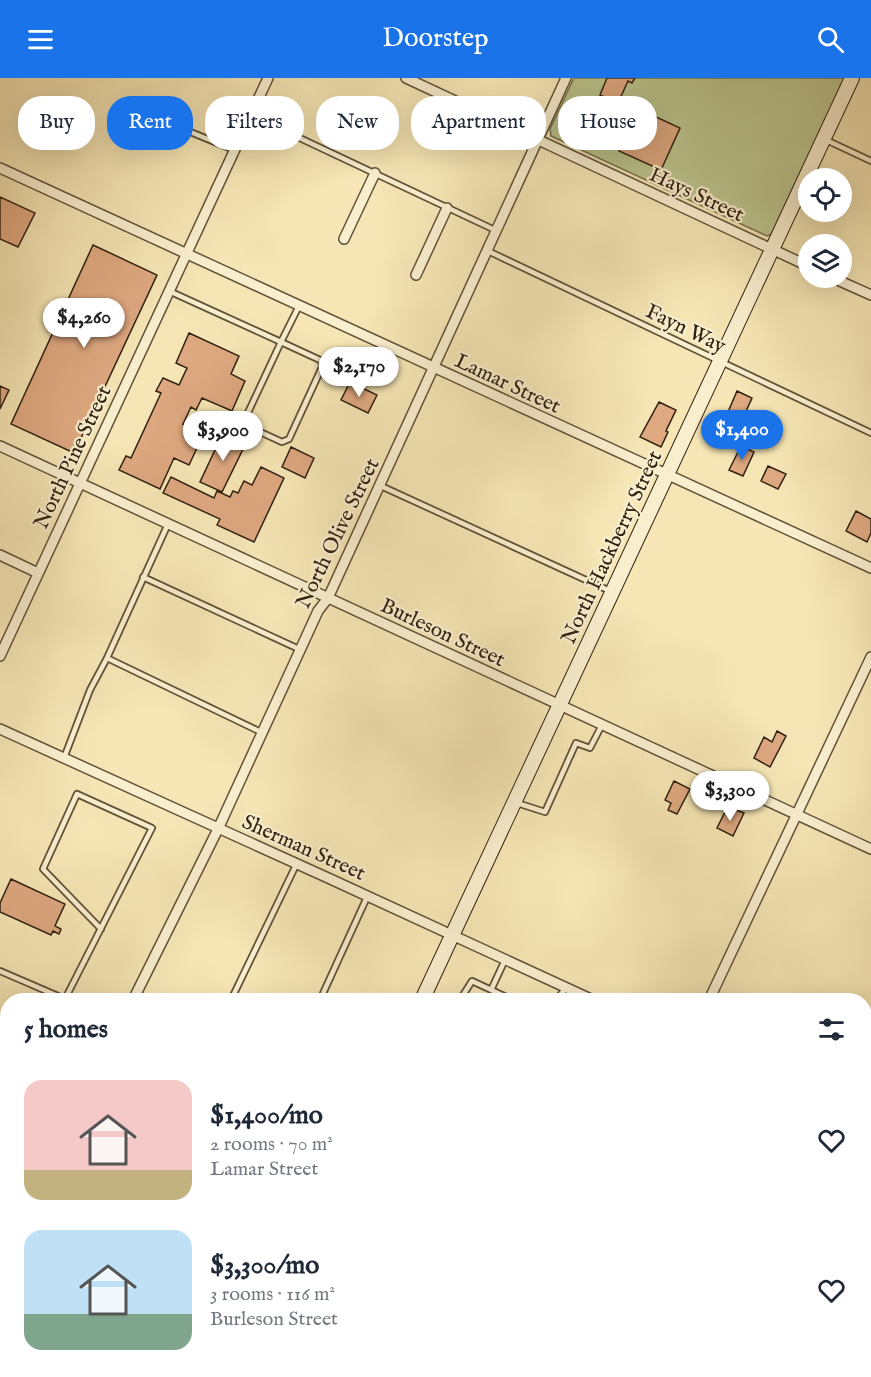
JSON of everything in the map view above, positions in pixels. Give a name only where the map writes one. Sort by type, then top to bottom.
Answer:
[{"type":"main road","name":"North Hackberry Street","points":[[425,993],[852,78]]},
{"type":"street","name":"North Pine Street","points":[[260,96],[268,78]]},
{"type":"street","name":"Hays Street","points":[[406,78],[444,96]]},
{"type":"street","name":"North Olive Street","points":[[546,122],[566,78]]},
{"type":"street","name":"Hays Street","points":[[546,144],[798,261]]},
{"type":"street","name":"North Pine Street","points":[[0,656],[234,150]]},
{"type":"street","name":"North Olive Street","points":[[136,993],[218,829],[318,611],[328,598],[381,486],[533,150]]},
{"type":"street","name":"Lamar Street","points":[[0,168],[871,568]]},
{"type":"street","points":[[344,239],[375,173]]},
{"type":"street","points":[[416,276],[447,208]]},
{"type":"street","points":[[852,286],[871,295]]},
{"type":"street","name":"Burleson Street","points":[[0,446],[871,849]]},
{"type":"street","points":[[0,555],[38,573]]},
{"type":"street","points":[[712,993],[871,657]]},
{"type":"street","name":"Sherman Street","points":[[0,729],[369,895],[577,993]]},
{"type":"lane","points":[[824,139],[871,161]]},
{"type":"lane","points":[[304,140],[497,231]]},
{"type":"lane","name":"Fayn Way","points":[[488,251],[871,434]]},
{"type":"lane","points":[[169,291],[281,342],[320,360],[323,365],[289,439],[282,442],[247,426],[245,419],[281,342],[299,306]]},
{"type":"lane","points":[[381,486],[613,592]]},
{"type":"lane","points":[[64,758],[90,690],[168,524]]},
{"type":"lane","points":[[143,577],[301,650]]},
{"type":"lane","points":[[107,658],[263,733]]},
{"type":"lane","points":[[515,802],[545,812],[576,743],[590,748],[602,725]]},
{"type":"lane","points":[[68,993],[152,828],[77,794],[43,869],[101,928]]},
{"type":"lane","points":[[234,993],[297,863]]},
{"type":"lane","points":[[323,993],[369,895]]},
{"type":"lane","points":[[491,990],[506,959]]},
{"type":"lane","points":[[0,971],[51,993]]},
{"type":"lane","points":[[464,993],[472,981],[498,993]]},
{"type":"lane","points":[[562,993],[566,988]]},
{"type":"green space","points":[[574,78],[846,78],[803,168],[798,168],[798,179],[772,234],[767,236],[581,150],[657,150],[657,96],[566,96]]},
{"type":"green space","points":[[558,112],[558,139],[551,136],[550,129]]},
{"type":"building","points":[[607,78],[635,78],[632,83],[628,81],[621,96],[600,95]]},
{"type":"building","points":[[657,117],[680,128],[661,170],[619,151],[657,150]]},
{"type":"building","points":[[0,197],[35,213],[18,247],[0,239]]},
{"type":"building","points":[[93,245],[157,275],[74,453],[11,424]]},
{"type":"building","points":[[189,333],[239,356],[231,374],[245,381],[232,411],[202,398],[196,410],[191,407],[183,424],[204,433],[189,465],[174,458],[160,489],[119,470],[126,456],[131,458],[161,393],[156,391],[163,378],[179,385],[187,368],[176,363]]},
{"type":"building","points":[[350,382],[377,395],[368,413],[341,400]]},
{"type":"building","points":[[0,386],[9,390],[0,409]]},
{"type":"building","points":[[737,391],[752,398],[733,440],[719,433]]},
{"type":"building","points":[[659,402],[676,410],[661,447],[640,437]]},
{"type":"building","points":[[223,433],[246,443],[222,492],[200,482]]},
{"type":"building","points":[[741,446],[754,452],[743,476],[729,470]]},
{"type":"building","points":[[291,447],[314,458],[305,478],[282,467]]},
{"type":"building","points":[[768,466],[786,474],[778,489],[761,481]]},
{"type":"building","points":[[261,467],[284,478],[254,542],[217,525],[220,519],[163,493],[171,477],[214,498],[217,491],[230,497],[233,491],[238,493],[244,481],[252,485]]},
{"type":"building","points":[[856,511],[871,519],[871,533],[867,542],[846,531]]},
{"type":"building","points":[[777,731],[786,736],[770,767],[754,758],[764,737],[772,742]]},
{"type":"building","points":[[674,781],[690,789],[677,814],[668,810],[671,803],[665,800]]},
{"type":"building","points":[[726,810],[744,813],[733,836],[717,828]]},
{"type":"building","points":[[11,879],[65,904],[55,926],[61,929],[59,934],[53,931],[51,935],[0,912],[0,903]]}]
